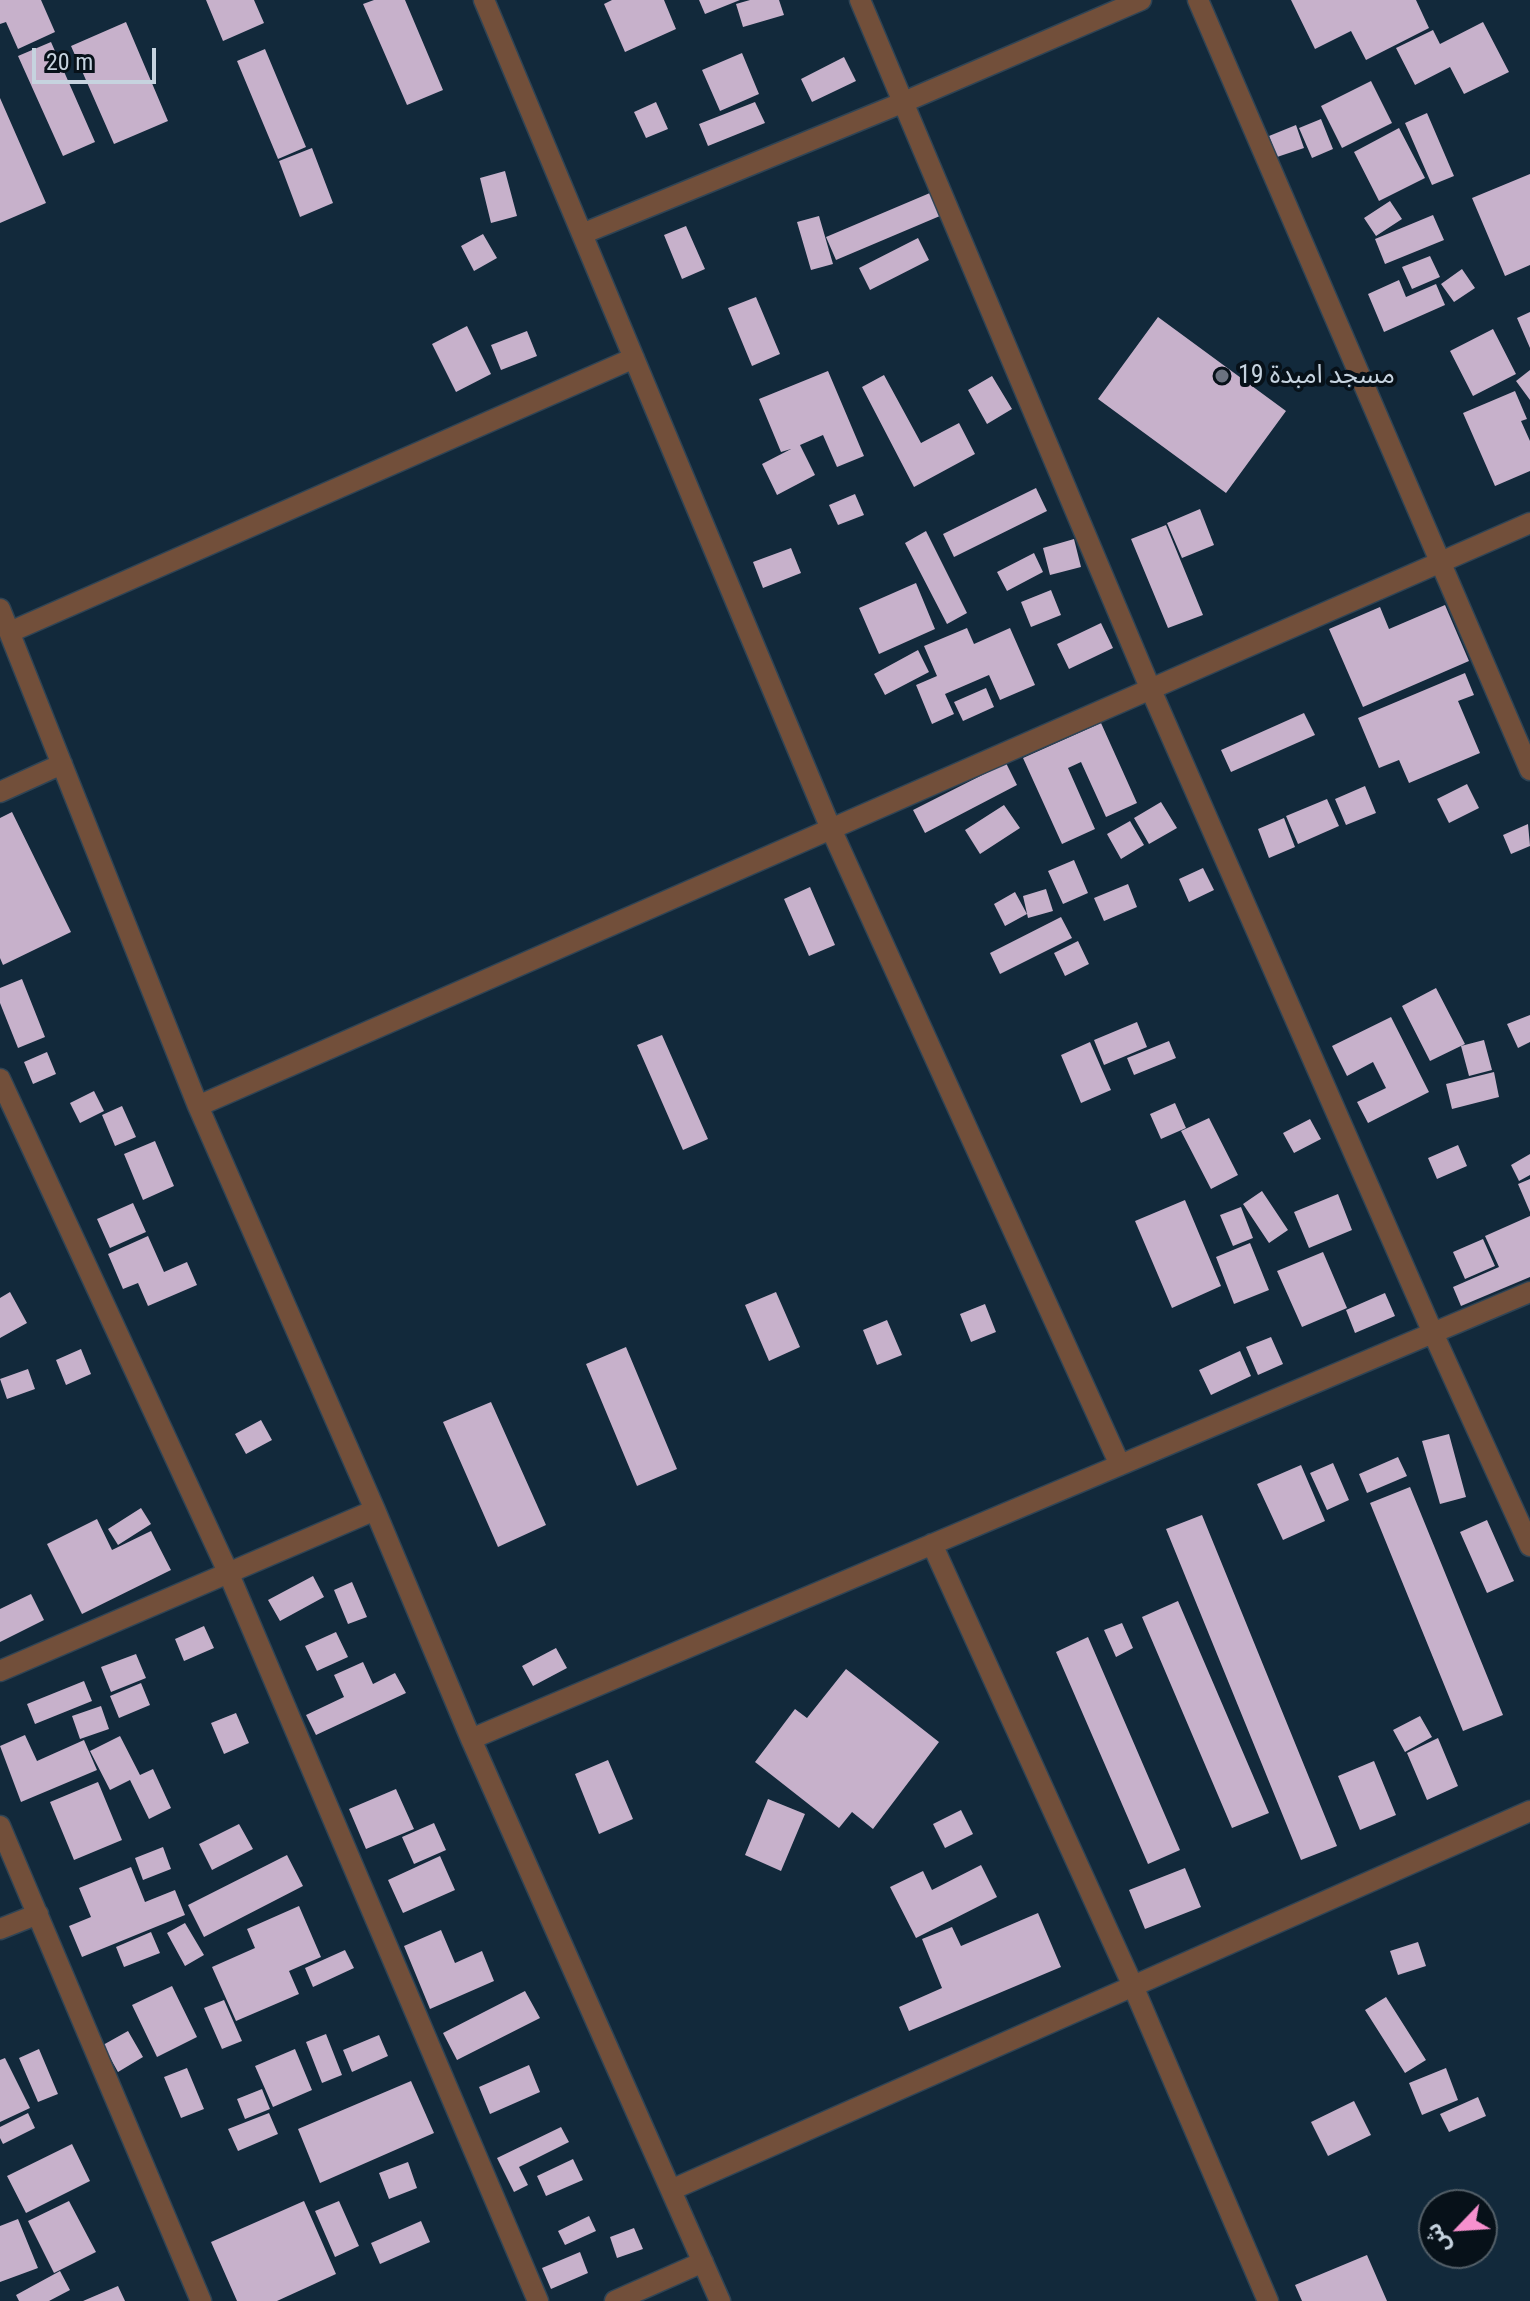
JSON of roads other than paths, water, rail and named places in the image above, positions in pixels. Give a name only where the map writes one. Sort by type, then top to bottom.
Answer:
[{"type":"street","points":[[484,0],[831,829],[1120,1465]]},
{"type":"street","points":[[860,0],[1151,690],[1433,1333],[1530,1546]]},
{"type":"street","points":[[582,234],[904,102],[1141,0]]},
{"type":"street","points":[[1198,0],[1530,770]]},
{"type":"street","points":[[10,632],[634,358]]},
{"type":"street","points":[[198,1106],[1530,523]]},
{"type":"street","points":[[0,609],[198,1106],[375,1510],[471,1739],[720,2301]]},
{"type":"street","points":[[0,792],[62,764]]},
{"type":"street","points":[[0,1079],[228,1572],[538,2301]]},
{"type":"street","points":[[471,1739],[1530,1292]]},
{"type":"street","points":[[0,1671],[375,1510]]},
{"type":"street","points":[[932,1544],[1133,1986],[1268,2301]]},
{"type":"street","points":[[671,2190],[1530,1811]]},
{"type":"street","points":[[0,1826],[201,2301]]},
{"type":"street","points":[[0,1929],[38,1914]]},
{"type":"street","points":[[615,2301],[703,2262]]},
{"type":"place","name":"مسجد امبدة 19","points":[[1222,376]]}]
